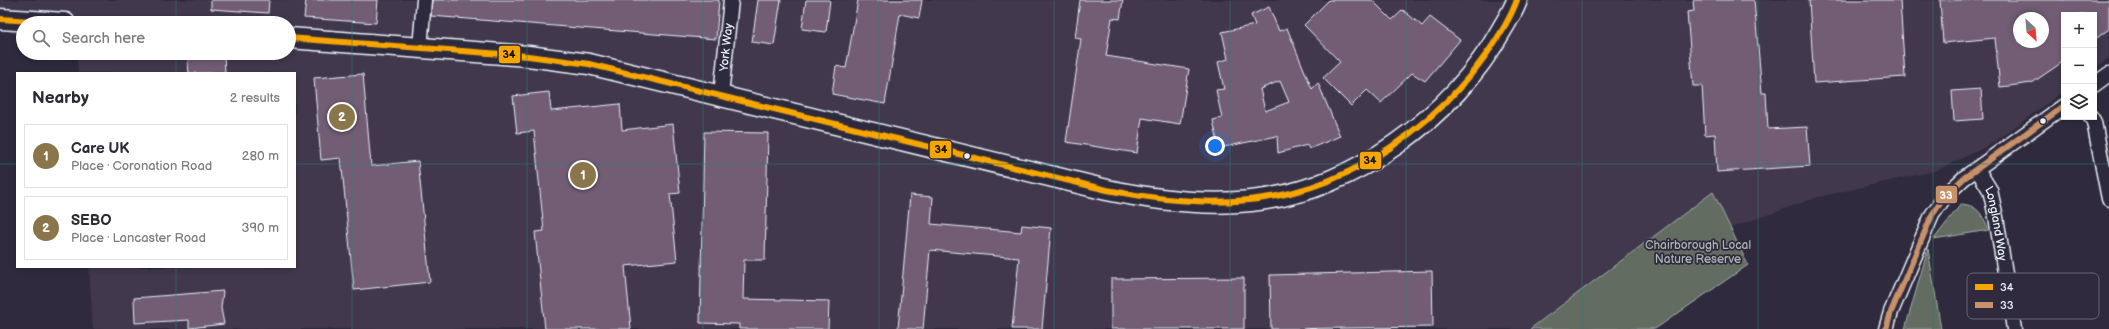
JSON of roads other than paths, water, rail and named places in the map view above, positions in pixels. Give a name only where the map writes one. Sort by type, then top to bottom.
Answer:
[{"type":"street","points":[[420,48],[424,0]]},
{"type":"street","name":"York Way","points":[[721,95],[731,0]]},
{"type":"street","points":[[296,39],[528,56],[589,64],[1107,190],[1149,198],[1205,204],[1253,201],[1300,191],[1345,175],[1382,153],[1425,124],[1462,88],[1492,47],[1518,0]]},
{"type":"street","points":[[0,19],[16,20]]},
{"type":"street","points":[[2095,84],[2109,74]]},
{"type":"street","points":[[1886,329],[1891,312],[1932,215],[1946,195],[1977,169],[2061,108]]},
{"type":"street","points":[[2093,120],[2109,199]]},
{"type":"street","name":"Longland Way","points":[[1977,169],[1990,190],[2005,273]]},
{"type":"street","name":"Longland Way","points":[[2012,319],[2014,329]]},
{"type":"place","name":"SEBO","points":[[342,117]]},
{"type":"place","name":"Care UK","points":[[583,175]]},
{"type":"park label","name":"Chairborough Local Nature Reserve","points":[[1698,252]]}]
